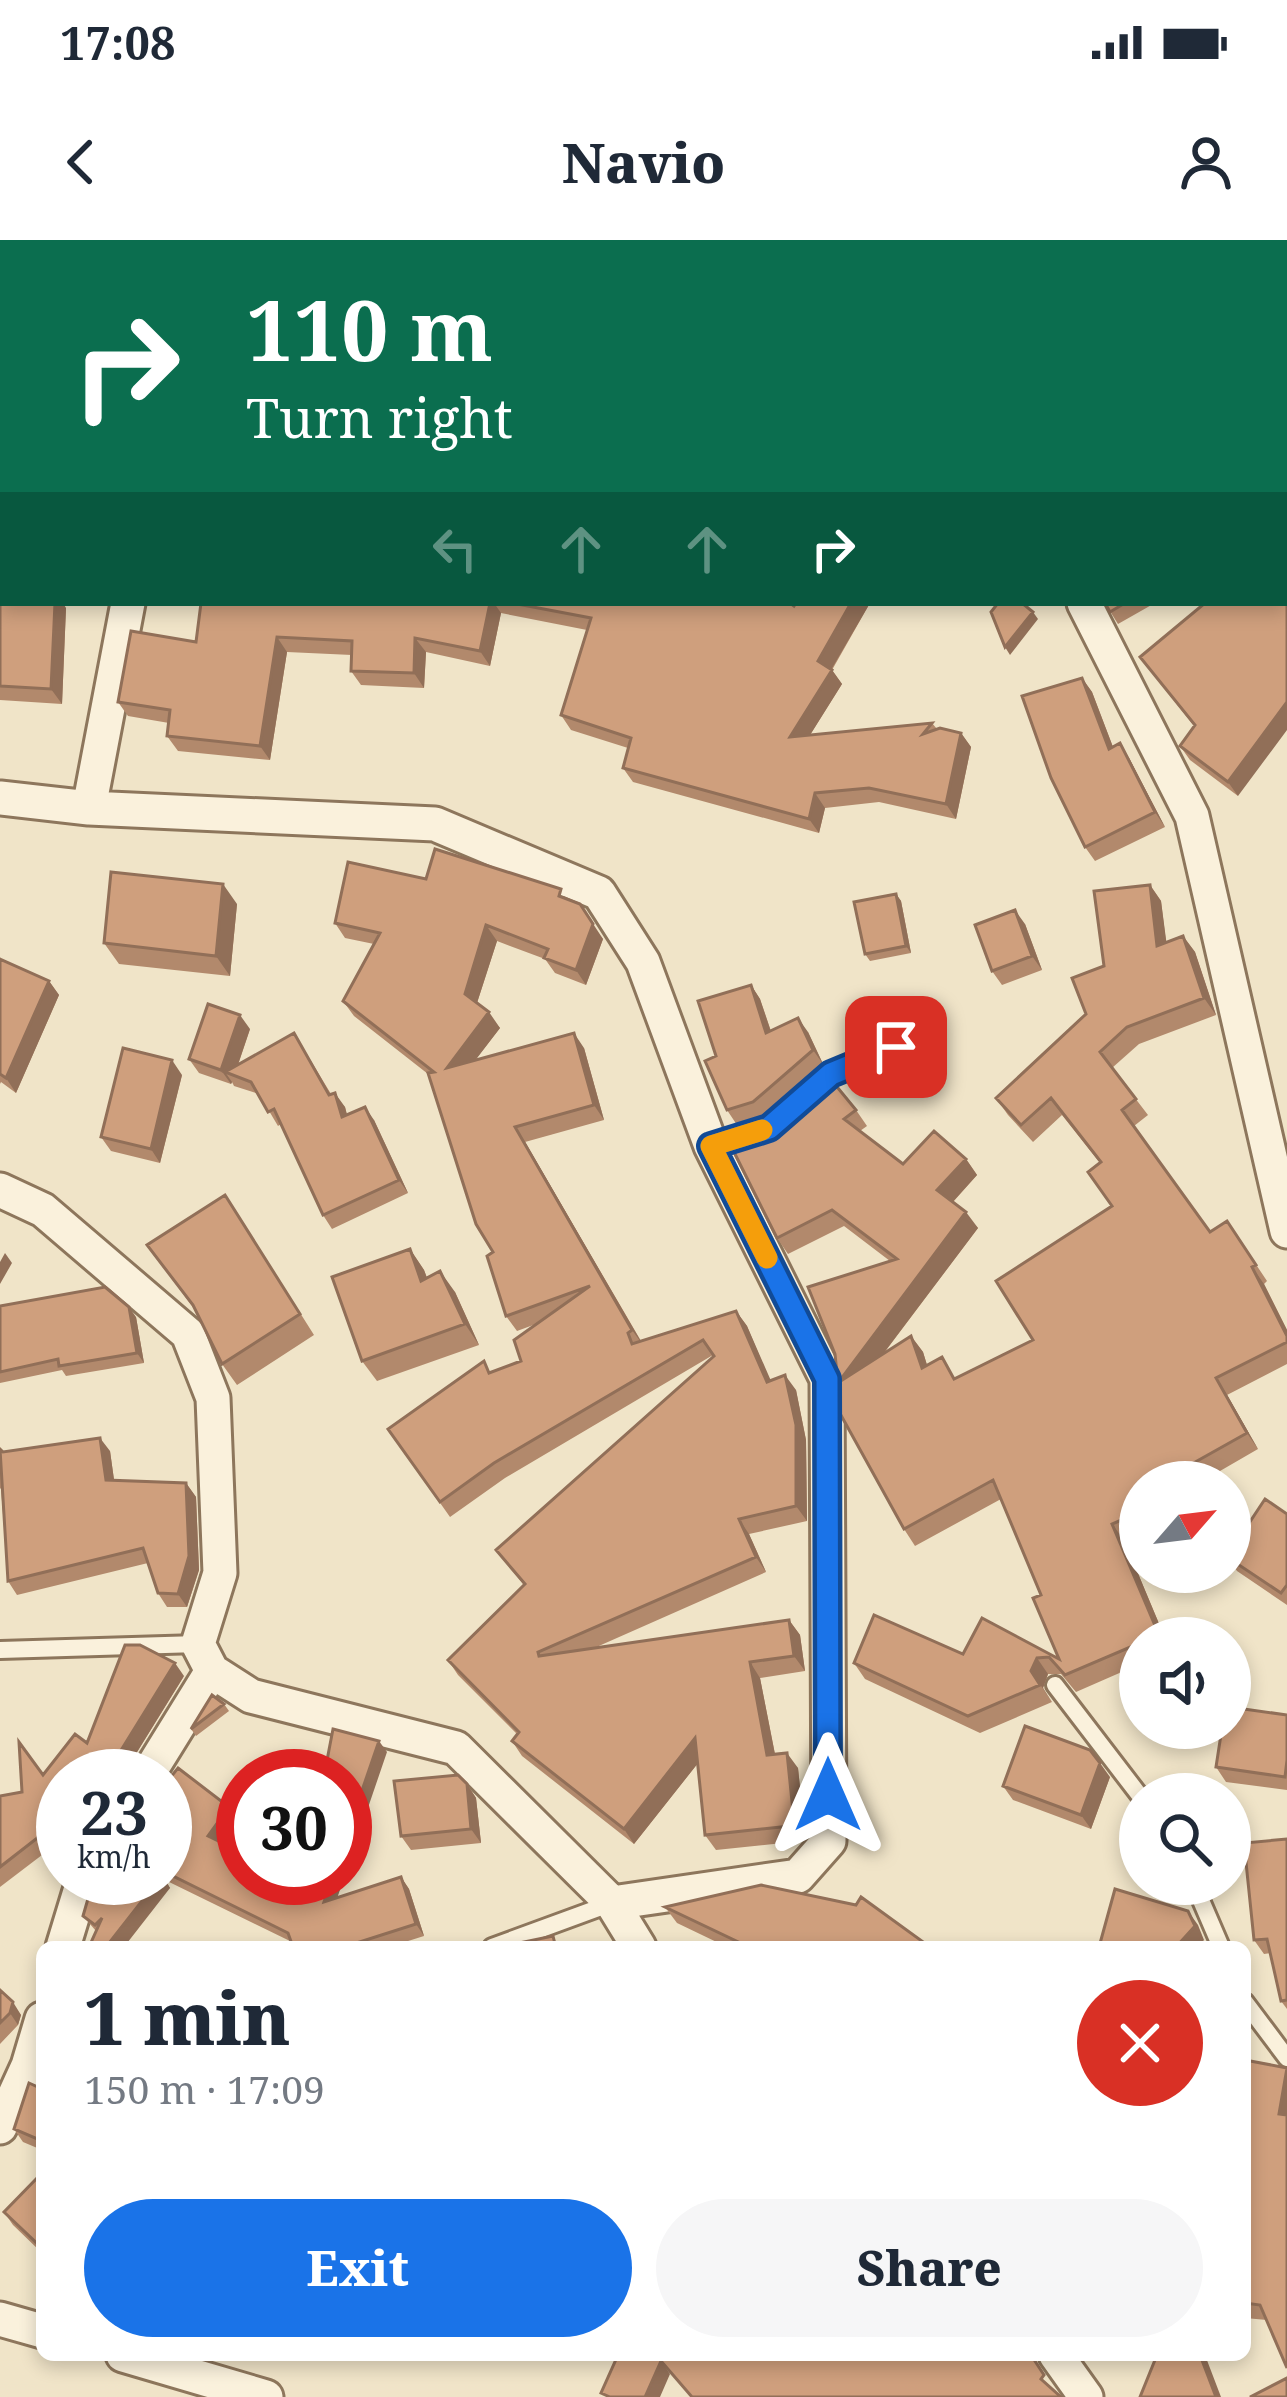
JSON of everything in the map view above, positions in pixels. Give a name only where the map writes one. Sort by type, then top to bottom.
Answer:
[{"type":"street","points":[[89,808],[127,606]]},
{"type":"street","points":[[1086,606],[1192,816],[1287,1232]]},
{"type":"street","points":[[0,798],[89,808],[435,824],[599,892],[643,962],[827,1379],[829,1841],[798,1876],[612,1903]]},
{"type":"street","points":[[0,1190],[43,1210],[188,1334],[213,1398],[220,1573],[205,1657],[160,1749]]},
{"type":"street","points":[[205,1657],[251,1696],[456,1748],[612,1903],[635,1941]]},
{"type":"street","points":[[66,1941],[76,1905]]},
{"type":"street","points":[[0,2127],[36,2039]]},
{"type":"street","points":[[0,2319],[36,2329]]},
{"type":"street","points":[[143,2361],[266,2397]]},
{"type":"street","points":[[1060,2361],[1086,2397]]},
{"type":"lane","points":[[800,1101],[831,1074],[896,1047]]},
{"type":"lane","points":[[0,1650],[205,1657]]},
{"type":"lane","points":[[1054,1685],[1122,1773]]},
{"type":"lane","points":[[508,1941],[612,1903]]},
{"type":"lane","points":[[1203,1905],[1218,1941]]},
{"type":"lane","points":[[1251,2010],[1287,2058]]},
{"type":"building","points":[[0,606],[55,606],[51,689],[0,686]]},
{"type":"building","points":[[201,606],[489,606],[480,651],[415,638],[414,673],[351,671],[352,641],[277,637],[260,746],[167,736],[170,710],[118,702],[131,631],[196,642]]},
{"type":"building","points":[[528,606],[849,606],[818,661],[832,670],[790,737],[932,723],[923,734],[940,728],[961,733],[946,804],[869,788],[815,793],[809,819],[623,768],[631,738],[561,715],[591,618]]},
{"type":"building","points":[[996,606],[1026,606],[1033,612],[1005,647],[991,612]]},
{"type":"building","points":[[1201,606],[1287,606],[1287,702],[1228,782],[1180,746],[1195,725],[1140,657]]},
{"type":"building","points":[[1082,678],[1109,749],[1120,743],[1155,812],[1085,847],[1051,778],[1022,696]]},
{"type":"building","points":[[435,849],[561,889],[559,896],[580,904],[593,924],[576,970],[544,958],[548,949],[486,925],[465,994],[489,1012],[447,1068],[574,1033],[594,1105],[515,1127],[632,1330],[628,1333],[632,1344],[736,1311],[767,1382],[785,1375],[796,1425],[796,1506],[739,1519],[756,1557],[538,1652],[539,1656],[789,1620],[794,1656],[750,1662],[767,1755],[787,1753],[794,1821],[790,1826],[705,1835],[695,1738],[624,1829],[512,1741],[519,1732],[448,1660],[525,1584],[496,1550],[714,1356],[703,1340],[494,1463],[440,1502],[388,1429],[484,1361],[489,1373],[521,1361],[514,1340],[590,1286],[506,1316],[487,1256],[493,1252],[476,1224],[428,1073],[434,1072],[343,1001],[380,933],[335,923],[348,862],[426,879]]},
{"type":"building","points":[[111,872],[223,884],[216,956],[104,943]]},
{"type":"building","points":[[1150,885],[1157,946],[1183,936],[1204,998],[1127,1027],[1100,1052],[1136,1099],[1122,1110],[1210,1232],[1227,1221],[1256,1265],[1252,1267],[1287,1342],[1216,1378],[1247,1433],[1197,1461],[1119,1461],[1119,1521],[1112,1524],[1119,1541],[1119,1593],[1141,1593],[1151,1617],[1119,1617],[1119,1652],[1065,1675],[1049,1657],[1037,1658],[1031,1671],[1040,1685],[968,1716],[854,1663],[874,1615],[963,1654],[982,1618],[1059,1659],[1033,1598],[1041,1595],[993,1480],[904,1529],[837,1408],[836,1384],[911,1336],[922,1368],[942,1357],[954,1379],[1033,1340],[996,1281],[1112,1206],[1088,1172],[1101,1162],[1051,1098],[1021,1125],[996,1098],[1086,1014],[1072,978],[1104,966],[1094,891]]},
{"type":"building","points":[[896,894],[906,946],[865,954],[854,902]]},
{"type":"building","points":[[1015,910],[1032,956],[992,971],[975,925]]},
{"type":"building","points":[[0,959],[49,981],[6,1078],[0,1074]]},
{"type":"building","points":[[751,985],[766,1033],[798,1018],[813,1050],[753,1102],[727,1110],[705,1061],[716,1056],[698,1001]]},
{"type":"building","points":[[208,1004],[240,1015],[221,1070],[189,1059]]},
{"type":"building","points":[[294,1033],[329,1095],[335,1093],[342,1117],[365,1107],[399,1180],[323,1215],[274,1109],[268,1112],[251,1082],[225,1072]]},
{"type":"building","points":[[123,1048],[172,1060],[151,1149],[101,1137]]},
{"type":"building","points":[[824,1071],[856,1110],[844,1119],[903,1164],[934,1131],[966,1159],[937,1190],[966,1212],[838,1383],[835,1354],[808,1287],[897,1259],[832,1210],[777,1238],[730,1144],[740,1139],[737,1132],[765,1122]]},
{"type":"building","points":[[225,1195],[300,1314],[222,1364],[193,1305],[147,1245]]},
{"type":"building","points":[[410,1249],[421,1281],[440,1271],[465,1324],[362,1361],[332,1277]]},
{"type":"building","points":[[105,1287],[129,1307],[137,1353],[59,1366],[58,1359],[0,1372],[0,1306]]},
{"type":"building","points":[[100,1438],[106,1480],[186,1483],[189,1556],[178,1594],[158,1593],[143,1548],[8,1581],[0,1449]]},
{"type":"building","points":[[1265,1499],[1287,1514],[1287,1585],[1281,1593],[1251,1573],[1251,1520]]},
{"type":"building","points":[[125,1645],[140,1645],[175,1663],[122,1749],[63,1749],[75,1734],[87,1743]]},
{"type":"building","points":[[212,1695],[224,1704],[191,1729]]},
{"type":"building","points":[[1251,1710],[1287,1715],[1285,1777],[1216,1767],[1219,1749],[1251,1749]]},
{"type":"building","points":[[1025,1726],[1090,1750],[1100,1763],[1081,1815],[1003,1786]]},
{"type":"building","points":[[333,1729],[379,1741],[372,1761],[372,1749],[329,1749]]},
{"type":"building","points":[[19,1742],[36,1765],[36,1839],[0,1867],[0,1796],[22,1792]]},
{"type":"building","points":[[458,1775],[467,1784],[471,1829],[401,1836],[394,1781]]},
{"type":"building","points":[[192,1779],[216,1797],[216,1825],[208,1836],[216,1840],[216,1897],[192,1885]]},
{"type":"building","points":[[1287,1839],[1287,2000],[1281,2001],[1267,1939],[1254,1940],[1251,1842]]},
{"type":"building","points":[[401,1877],[416,1924],[363,1941],[291,1941],[288,1933],[232,1905],[372,1905],[372,1886]]},
{"type":"building","points":[[761,1885],[856,1905],[861,1897],[922,1941],[736,1941],[665,1907]]},
{"type":"building","points":[[1115,1889],[1119,1905],[1168,1905],[1188,1911],[1195,1926],[1181,1941],[1101,1941]]},
{"type":"building","points":[[86,1905],[139,1905],[111,1941],[92,1941],[102,1918],[95,1925],[83,1916]]},
{"type":"building","points":[[0,1990],[13,2002],[0,2023]]},
{"type":"building","points":[[1251,2061],[1287,2068],[1279,2114],[1287,2115],[1287,2368],[1260,2305],[1251,2304]]},
{"type":"building","points":[[29,2083],[36,2086],[36,2138],[14,2129]]},
{"type":"building","points":[[36,2179],[36,2242],[4,2212]]},
{"type":"building","points":[[615,2361],[661,2361],[645,2397],[601,2393]]},
{"type":"building","points":[[661,2361],[1035,2361],[1044,2375],[1041,2379],[1061,2397],[692,2397]]},
{"type":"building","points":[[1155,2361],[1202,2361],[1216,2397],[1140,2397]]},
{"type":"building","points":[[1287,2378],[1287,2397],[1250,2397]]},
{"type":"slow traffic","points":[[762,1130],[711,1146],[767,1258]]},
{"type":"route","points":[[828,1795],[827,1379],[711,1146],[769,1128],[831,1074],[896,1047]]}]
